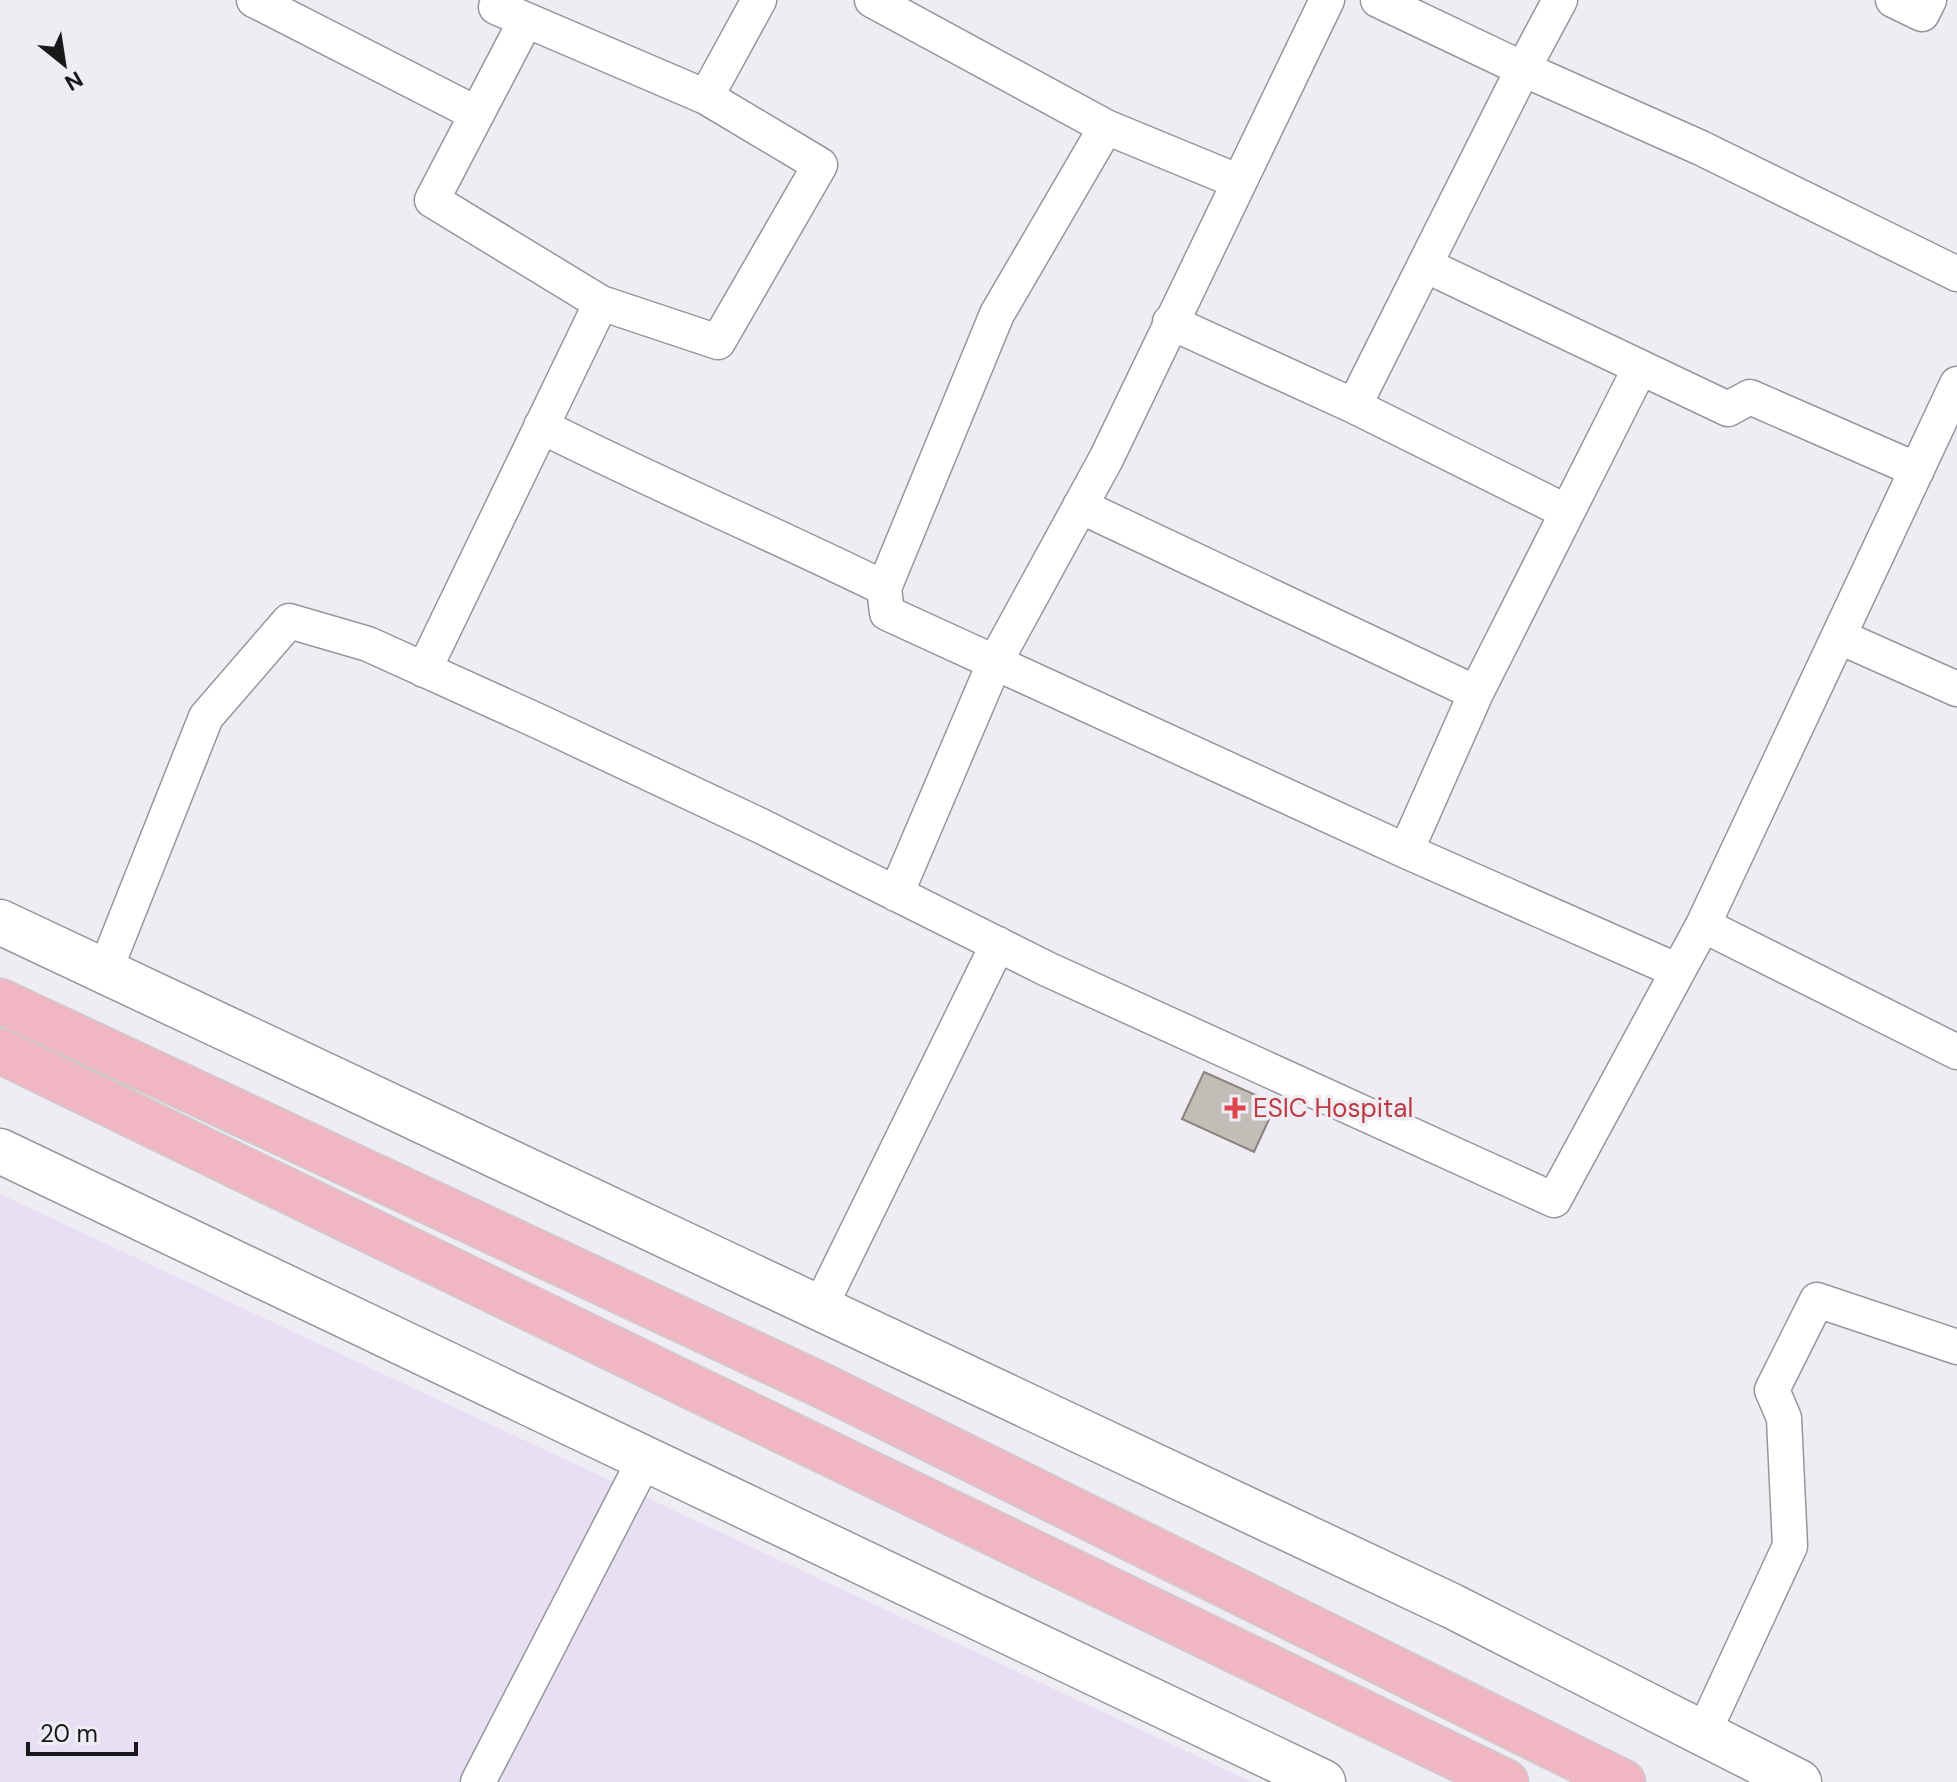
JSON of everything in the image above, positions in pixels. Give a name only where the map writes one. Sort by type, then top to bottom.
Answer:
[{"type":"highway","points":[[0,1001],[825,1387],[1623,1782]]},
{"type":"highway","points":[[0,1051],[1506,1782]]},
{"type":"street","points":[[254,0],[477,114]]},
{"type":"street","points":[[706,97],[759,0]]},
{"type":"street","points":[[872,0],[1106,127],[1237,181]]},
{"type":"street","points":[[896,894],[994,664],[1080,506],[1327,0]]},
{"type":"street","points":[[1378,0],[1523,69],[1730,161],[1957,274]]},
{"type":"street","points":[[1354,406],[1560,0]]},
{"type":"street","points":[[1893,0],[1922,14],[1929,0]]},
{"type":"street","points":[[1941,0],[1957,9]]},
{"type":"street","points":[[511,14],[706,97],[820,165],[718,342],[601,303],[432,200],[477,114],[511,14]]},
{"type":"street","points":[[1106,127],[997,314],[884,588],[887,613],[1406,851],[1678,971]]},
{"type":"street","points":[[1425,265],[1728,409],[1750,397],[1917,470]]},
{"type":"street","points":[[424,670],[601,303]]},
{"type":"street","points":[[1170,322],[1354,406],[1567,512]]},
{"type":"street","points":[[1406,851],[1476,693],[1640,368]]},
{"type":"street","points":[[104,973],[206,717],[289,621],[368,644],[761,826],[998,944],[1554,1200],[1703,925],[1957,384]]},
{"type":"street","points":[[541,426],[661,487],[795,544],[884,588]]},
{"type":"street","points":[[1080,506],[1476,693]]},
{"type":"street","points":[[1840,637],[1957,689]]},
{"type":"street","points":[[0,922],[1452,1606],[1702,1736],[1799,1782]]},
{"type":"street","points":[[1703,925],[1957,1052]]},
{"type":"street","points":[[820,1307],[998,944]]},
{"type":"street","points":[[0,1151],[1323,1782]]},
{"type":"street","points":[[1702,1736],[1790,1546],[1784,1418],[1772,1390],[1817,1300],[1957,1347]]},
{"type":"street","points":[[478,1782],[645,1459]]},
{"type":"shaded area","points":[[0,1194],[1252,1782],[0,1782]]},
{"type":"building","points":[[1204,1072],[1276,1104],[1254,1152],[1182,1119]]},
{"type":"place","name":"ESIC Hospital","points":[[1235,1108]]}]
